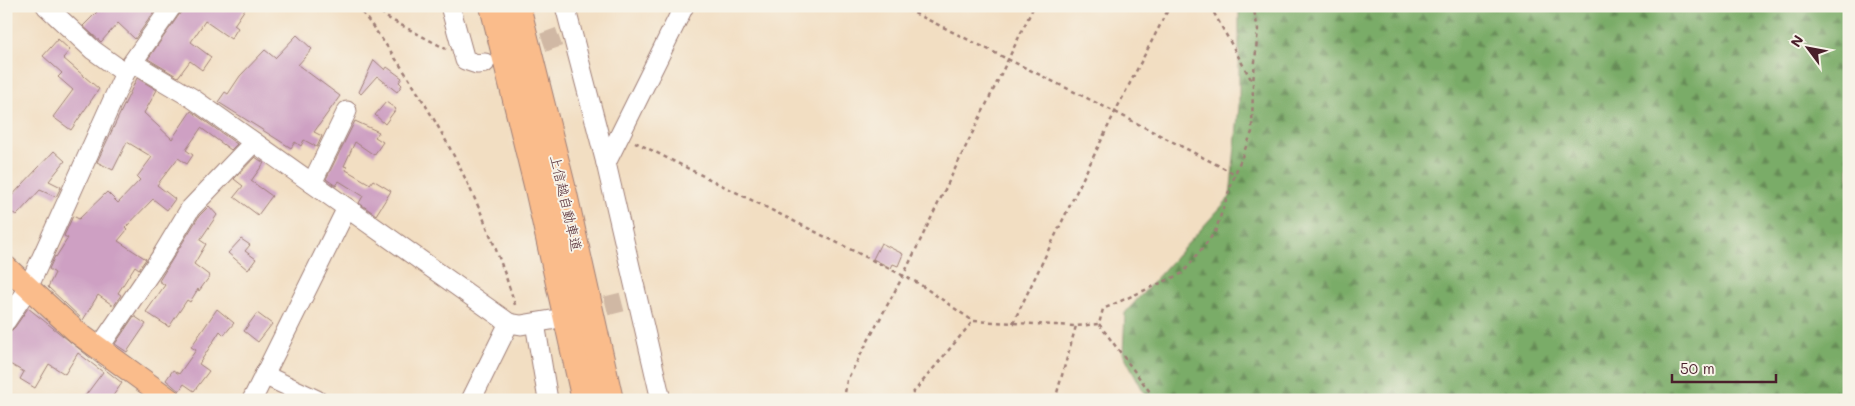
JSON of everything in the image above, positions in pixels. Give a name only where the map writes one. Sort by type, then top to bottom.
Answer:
[{"type":"highway","name":"上信越自動車道","points":[[493,6],[538,189],[585,400]]},
{"type":"highway","name":"上信越自動車道","points":[[518,6],[564,194],[610,400]]},
{"type":"main road","points":[[6,267],[78,332],[170,400]]},
{"type":"street","points":[[46,6],[93,50],[192,98],[347,208],[529,323],[548,400]]},
{"type":"street","points":[[6,321],[28,288],[129,68],[172,6]]},
{"type":"street","points":[[450,6],[465,60],[477,64],[485,63]]},
{"type":"street","points":[[566,6],[566,36],[606,163],[630,300],[661,400]]},
{"type":"street","points":[[606,163],[684,6]]},
{"type":"street","points":[[312,183],[347,111]]},
{"type":"street","points":[[99,348],[162,257],[190,209],[254,142]]},
{"type":"street","points":[[252,400],[347,208]]},
{"type":"street","points":[[471,400],[529,323]]},
{"type":"street","points":[[264,375],[317,400]]},
{"type":"path","points":[[357,6],[416,87],[460,164],[529,323]]},
{"type":"path","points":[[376,6],[386,17],[465,60]]},
{"type":"path","points":[[900,6],[1116,112],[1234,174]]},
{"type":"path","points":[[844,400],[847,380],[903,276],[1034,6]]},
{"type":"path","points":[[1013,324],[1170,6]]},
{"type":"path","points":[[1210,6],[1253,83]]},
{"type":"path","points":[[1099,324],[1104,308],[1183,273],[1215,232],[1234,174],[1252,132],[1253,83],[1258,29],[1254,6]]},
{"type":"path","points":[[620,135],[918,283],[973,321],[1076,326],[1099,324]]},
{"type":"path","points":[[907,400],[973,321]]},
{"type":"path","points":[[1099,324],[1156,400]]},
{"type":"path","points":[[1055,400],[1076,326]]},
{"type":"green space","points":[[1239,6],[1849,6],[1849,400],[1148,400],[1123,353],[1125,313],[1230,197],[1239,106]]},
{"type":"building","points":[[91,6],[148,6],[154,12],[135,39],[118,23],[101,42],[83,26],[97,12]]},
{"type":"building","points":[[183,6],[247,6],[234,25],[238,28],[231,39],[205,21],[191,42],[211,57],[202,70],[190,61],[178,77],[148,59],[181,12]]},
{"type":"building","points":[[297,35],[312,49],[298,65],[340,96],[314,132],[322,136],[317,147],[304,140],[301,146],[295,142],[291,148],[218,102],[225,92],[228,94],[240,76],[265,50],[275,58]]},
{"type":"building","points":[[58,39],[70,50],[63,58],[99,89],[71,130],[53,117],[73,90],[58,77],[62,73],[43,56]]},
{"type":"building","points":[[374,60],[385,70],[387,67],[402,78],[399,82],[402,85],[397,92],[377,76],[361,94],[359,92]]},
{"type":"building","points":[[137,78],[157,90],[144,113],[172,139],[191,111],[237,144],[231,150],[201,128],[186,150],[193,155],[187,164],[178,158],[157,185],[175,199],[167,210],[153,199],[125,228],[127,230],[118,241],[146,259],[139,269],[135,266],[118,293],[121,295],[114,306],[98,295],[83,320],[48,287],[55,273],[49,269],[55,256],[68,238],[64,236],[73,216],[79,219],[107,192],[118,203],[140,180],[137,177],[152,157],[127,142],[113,170],[97,162]]},
{"type":"building","points":[[386,102],[396,109],[385,124],[375,115]]},
{"type":"building","points":[[355,121],[379,132],[375,137],[383,142],[374,155],[355,142],[344,166],[347,167],[346,170],[370,184],[373,180],[391,191],[376,215],[359,203],[363,196],[339,181],[336,186],[326,179]]},
{"type":"building","points":[[54,151],[65,161],[49,181],[61,187],[56,197],[40,190],[17,215],[6,210],[6,202]]},
{"type":"building","points":[[255,157],[264,163],[251,181],[272,196],[258,215],[234,197],[243,186],[234,179]]},
{"type":"building","points":[[209,206],[217,215],[200,240],[206,244],[194,264],[210,276],[199,291],[198,289],[190,302],[187,300],[169,327],[146,312],[165,285],[159,281],[199,216]]},
{"type":"building","points":[[241,239],[250,245],[245,251],[256,259],[248,270],[228,253]]},
{"type":"building","points":[[881,243],[903,254],[898,266],[893,264],[891,268],[873,259]]},
{"type":"building","points":[[28,308],[122,383],[110,400],[82,400],[103,372],[78,353],[65,374],[49,364],[35,388],[20,379],[24,372],[6,362],[6,336],[15,327]]},
{"type":"building","points":[[217,309],[234,323],[224,335],[220,331],[199,364],[209,371],[194,391],[184,384],[179,391],[166,380],[173,370],[179,374],[196,350],[191,347]]},
{"type":"building","points":[[257,313],[272,324],[258,342],[244,331]]},
{"type":"building","points":[[134,316],[146,324],[127,352],[115,344]]},
{"type":"tunnel","points":[[517,52],[559,37]]},
{"type":"tunnel","points":[[579,313],[622,302]]}]
